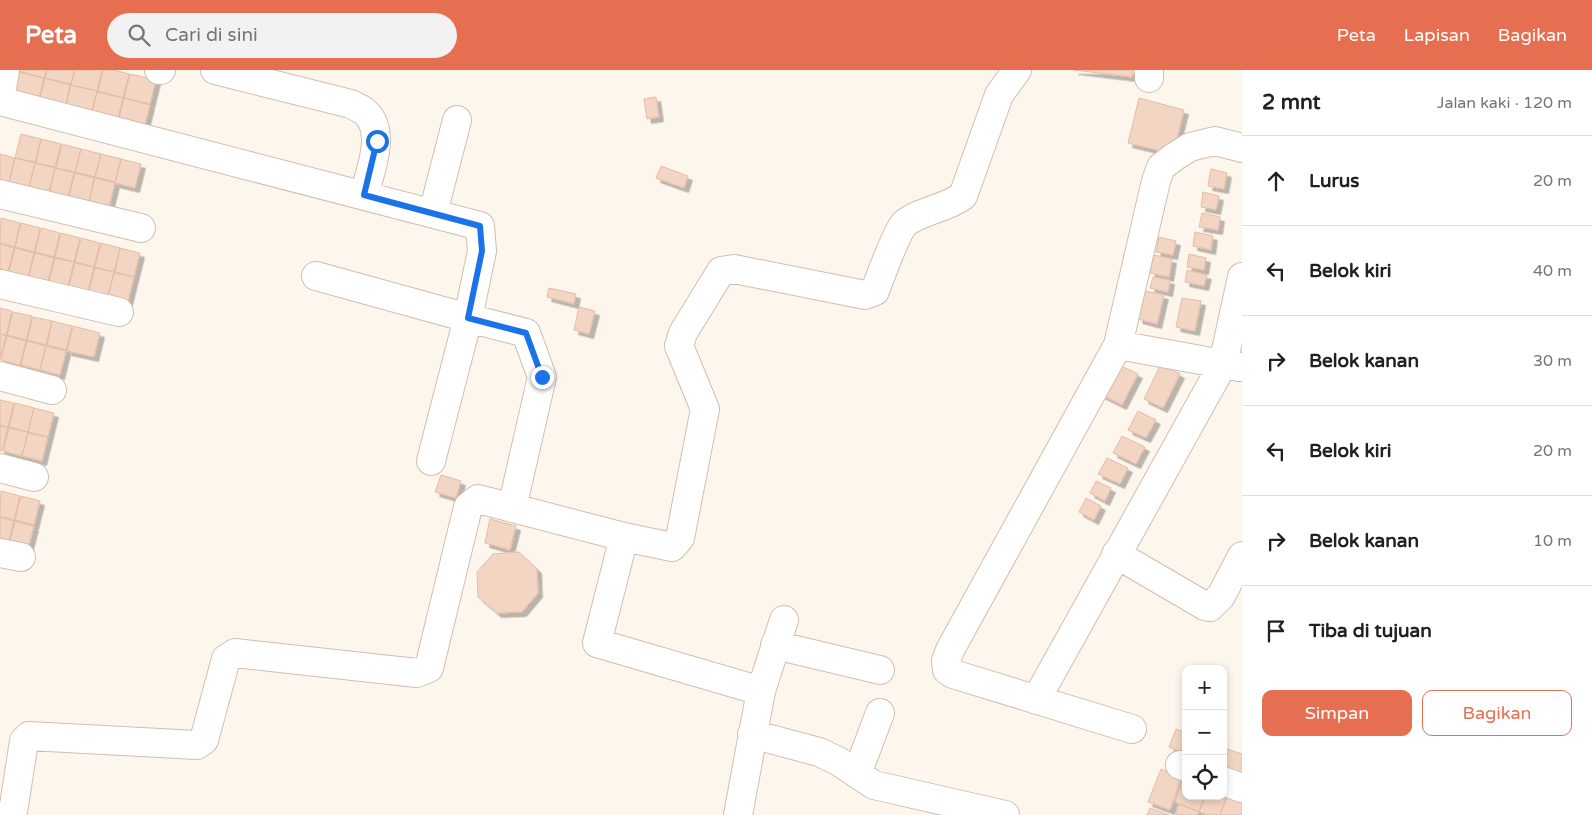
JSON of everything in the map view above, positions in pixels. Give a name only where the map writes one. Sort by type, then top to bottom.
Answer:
[{"type":"street","points":[[5,70],[0,101],[480,226],[482,251],[468,318],[430,461]]},
{"type":"street","points":[[215,70],[351,104],[366,112],[375,125],[377,141],[364,195]]},
{"type":"street","points":[[7,815],[13,812],[24,741],[30,736],[197,745],[204,740],[226,659],[235,653],[417,673],[429,668],[468,507],[478,499],[624,537],[672,546],[680,538],[705,409],[679,346],[683,333],[721,271],[734,269],[866,295],[875,291],[902,225],[913,218],[953,203],[963,196],[999,95],[1017,70]]},
{"type":"street","points":[[432,214],[457,120]]},
{"type":"street","points":[[1132,729],[953,674],[947,670],[946,661],[1118,345],[1156,181],[1161,168],[1190,147],[1215,141],[1242,148]]},
{"type":"street","points":[[0,194],[141,228]]},
{"type":"street","points":[[316,276],[526,333],[542,377],[512,508]]},
{"type":"street","points":[[1036,700],[1116,554],[1233,365],[1242,277]]},
{"type":"street","points":[[0,284],[118,312]]},
{"type":"street","points":[[1118,345],[1233,365]]},
{"type":"street","points":[[0,376],[52,390]]},
{"type":"street","points":[[0,468],[34,476]]},
{"type":"street","points":[[624,537],[598,644],[761,691]]},
{"type":"street","points":[[1116,554],[1205,606],[1210,607],[1221,596],[1242,556]]},
{"type":"street","points":[[738,815],[761,691],[779,632],[880,670]]},
{"type":"street","points":[[857,774],[880,713]]},
{"type":"street","points":[[752,734],[819,752],[838,761],[874,785],[1005,815]]},
{"type":"street","points":[[1227,782],[1242,788]]},
{"type":"building","points":[[19,70],[46,70],[44,78]]},
{"type":"building","points":[[47,70],[74,70],[71,84],[45,78]]},
{"type":"building","points":[[75,70],[102,70],[97,91],[71,85]]},
{"type":"building","points":[[103,70],[114,70],[129,74],[123,98],[98,91]]},
{"type":"building","points":[[1074,70],[1133,70],[1132,77]]},
{"type":"building","points":[[18,72],[44,78],[38,102],[12,95]]},
{"type":"building","points":[[130,74],[156,80],[150,104],[124,98]]},
{"type":"building","points":[[45,78],[70,85],[65,109],[39,102]]},
{"type":"building","points":[[71,85],[97,91],[91,115],[65,109]]},
{"type":"building","points":[[97,92],[123,98],[117,122],[92,115]]},
{"type":"building","points":[[656,97],[659,117],[647,119],[644,99]]},
{"type":"building","points":[[124,98],[150,105],[144,128],[118,122]]},
{"type":"building","points":[[1139,98],[1184,110],[1173,154],[1128,143]]},
{"type":"building","points":[[21,134],[41,139],[35,162],[15,158]]},
{"type":"building","points":[[41,139],[61,144],[55,167],[36,163]]},
{"type":"building","points":[[62,144],[81,149],[75,172],[56,168]]},
{"type":"building","points":[[81,149],[101,154],[95,177],[75,172]]},
{"type":"building","points":[[0,154],[15,158],[9,182],[0,180]]},
{"type":"building","points":[[101,154],[121,159],[115,182],[95,177]]},
{"type":"building","points":[[15,158],[35,163],[29,187],[9,182]]},
{"type":"building","points":[[121,159],[141,164],[135,188],[115,183]]},
{"type":"building","points":[[35,163],[55,168],[49,192],[29,187]]},
{"type":"building","points":[[661,166],[688,176],[684,188],[656,178]]},
{"type":"building","points":[[55,168],[74,173],[68,197],[50,192]]},
{"type":"building","points":[[1211,169],[1227,173],[1224,189],[1208,186]]},
{"type":"building","points":[[75,173],[94,178],[89,202],[69,197]]},
{"type":"building","points":[[95,178],[115,183],[109,207],[89,202]]},
{"type":"building","points":[[1203,192],[1219,196],[1216,210],[1201,207]]},
{"type":"building","points":[[1202,213],[1220,217],[1218,230],[1199,227]]},
{"type":"building","points":[[1,218],[20,223],[15,247],[0,243]]},
{"type":"building","points":[[21,223],[40,228],[34,252],[15,247]]},
{"type":"building","points":[[41,228],[60,233],[54,257],[35,252]]},
{"type":"building","points":[[1195,232],[1213,236],[1211,250],[1193,246]]},
{"type":"building","points":[[61,233],[80,238],[74,262],[55,257]]},
{"type":"building","points":[[1159,237],[1176,241],[1173,255],[1156,252]]},
{"type":"building","points":[[81,238],[100,243],[94,267],[75,262]]},
{"type":"building","points":[[101,243],[120,248],[114,272],[95,267]]},
{"type":"building","points":[[0,244],[14,248],[8,271],[0,269]]},
{"type":"building","points":[[15,248],[34,253],[28,276],[9,271]]},
{"type":"building","points":[[120,248],[140,253],[134,277],[115,272]]},
{"type":"building","points":[[35,253],[54,258],[48,281],[29,276]]},
{"type":"building","points":[[1189,254],[1206,258],[1204,270],[1187,267]]},
{"type":"building","points":[[1154,255],[1172,259],[1169,277],[1150,273]]},
{"type":"building","points":[[55,258],[74,262],[68,286],[49,281]]},
{"type":"building","points":[[75,263],[94,267],[88,291],[69,286]]},
{"type":"building","points":[[95,268],[114,272],[108,296],[89,291]]},
{"type":"building","points":[[1187,270],[1207,275],[1204,286],[1185,282]]},
{"type":"building","points":[[114,273],[134,277],[128,301],[108,296]]},
{"type":"building","points":[[1153,277],[1170,280],[1168,292],[1150,288]]},
{"type":"building","points":[[549,288],[576,294],[574,304],[547,297]]},
{"type":"building","points":[[1145,291],[1164,295],[1157,324],[1138,319]]},
{"type":"building","points":[[1182,298],[1201,301],[1195,331],[1176,327]]},
{"type":"building","points":[[579,307],[595,311],[589,334],[574,330]]},
{"type":"building","points":[[0,308],[12,311],[6,335],[0,334]]},
{"type":"building","points":[[13,312],[32,316],[26,340],[7,335]]},
{"type":"building","points":[[33,317],[52,321],[46,345],[27,340]]},
{"type":"building","points":[[52,321],[72,326],[66,350],[47,345]]},
{"type":"building","points":[[73,326],[100,333],[94,357],[67,351]]},
{"type":"building","points":[[0,334],[6,336],[0,359]]},
{"type":"building","points":[[7,336],[26,341],[20,365],[1,360]]},
{"type":"building","points":[[27,341],[46,346],[40,370],[21,365]]},
{"type":"building","points":[[46,346],[66,351],[60,375],[40,370]]},
{"type":"building","points":[[1113,362],[1138,374],[1122,405],[1098,393]]},
{"type":"building","points":[[1161,364],[1180,374],[1163,408],[1144,399]]},
{"type":"building","points":[[0,400],[14,403],[8,427],[0,425]]},
{"type":"building","points":[[15,403],[34,408],[28,432],[9,427]]},
{"type":"building","points":[[34,408],[54,413],[48,437],[28,432]]},
{"type":"building","points":[[1138,411],[1156,420],[1146,438],[1128,430]]},
{"type":"building","points":[[0,426],[8,427],[2,451],[0,451]]},
{"type":"building","points":[[9,428],[28,432],[22,456],[3,451]]},
{"type":"building","points":[[28,433],[48,437],[42,461],[22,456]]},
{"type":"building","points":[[1122,436],[1145,447],[1136,464],[1113,453]]},
{"type":"building","points":[[1107,458],[1128,468],[1120,484],[1098,474]]},
{"type":"building","points":[[441,475],[461,481],[456,498],[435,492]]},
{"type":"building","points":[[1096,481],[1111,488],[1105,501],[1090,493]]},
{"type":"building","points":[[1,491],[20,496],[14,520],[0,516]]},
{"type":"building","points":[[21,496],[40,501],[34,525],[15,520]]},
{"type":"building","points":[[1086,498],[1101,506],[1094,520],[1079,512]]},
{"type":"building","points":[[0,517],[14,521],[8,544],[0,542]]},
{"type":"building","points":[[490,519],[516,526],[510,550],[485,543]]},
{"type":"building","points":[[15,521],[34,526],[28,549],[9,544]]},
{"type":"building","points":[[519,552],[537,569],[538,593],[522,612],[497,613],[478,597],[477,572],[493,554]]},
{"type":"building","points":[[1176,729],[1182,731],[1182,752],[1169,747]]},
{"type":"building","points":[[1227,749],[1242,754],[1242,775],[1227,769]]},
{"type":"building","points":[[1161,769],[1182,777],[1170,810],[1148,802]]},
{"type":"building","points":[[1182,782],[1182,800],[1204,800],[1199,812],[1175,802]]},
{"type":"building","points":[[1227,796],[1242,801],[1242,815],[1220,815]]},
{"type":"building","points":[[1204,800],[1226,800],[1220,815],[1208,815],[1199,812]]},
{"type":"building","points":[[1179,804],[1199,812],[1198,815],[1176,815]]},
{"type":"building","points":[[1150,808],[1169,815],[1147,815]]},
{"type":"route","points":[[377,141],[364,195],[480,226],[482,251],[468,318],[526,333],[542,377]]}]
